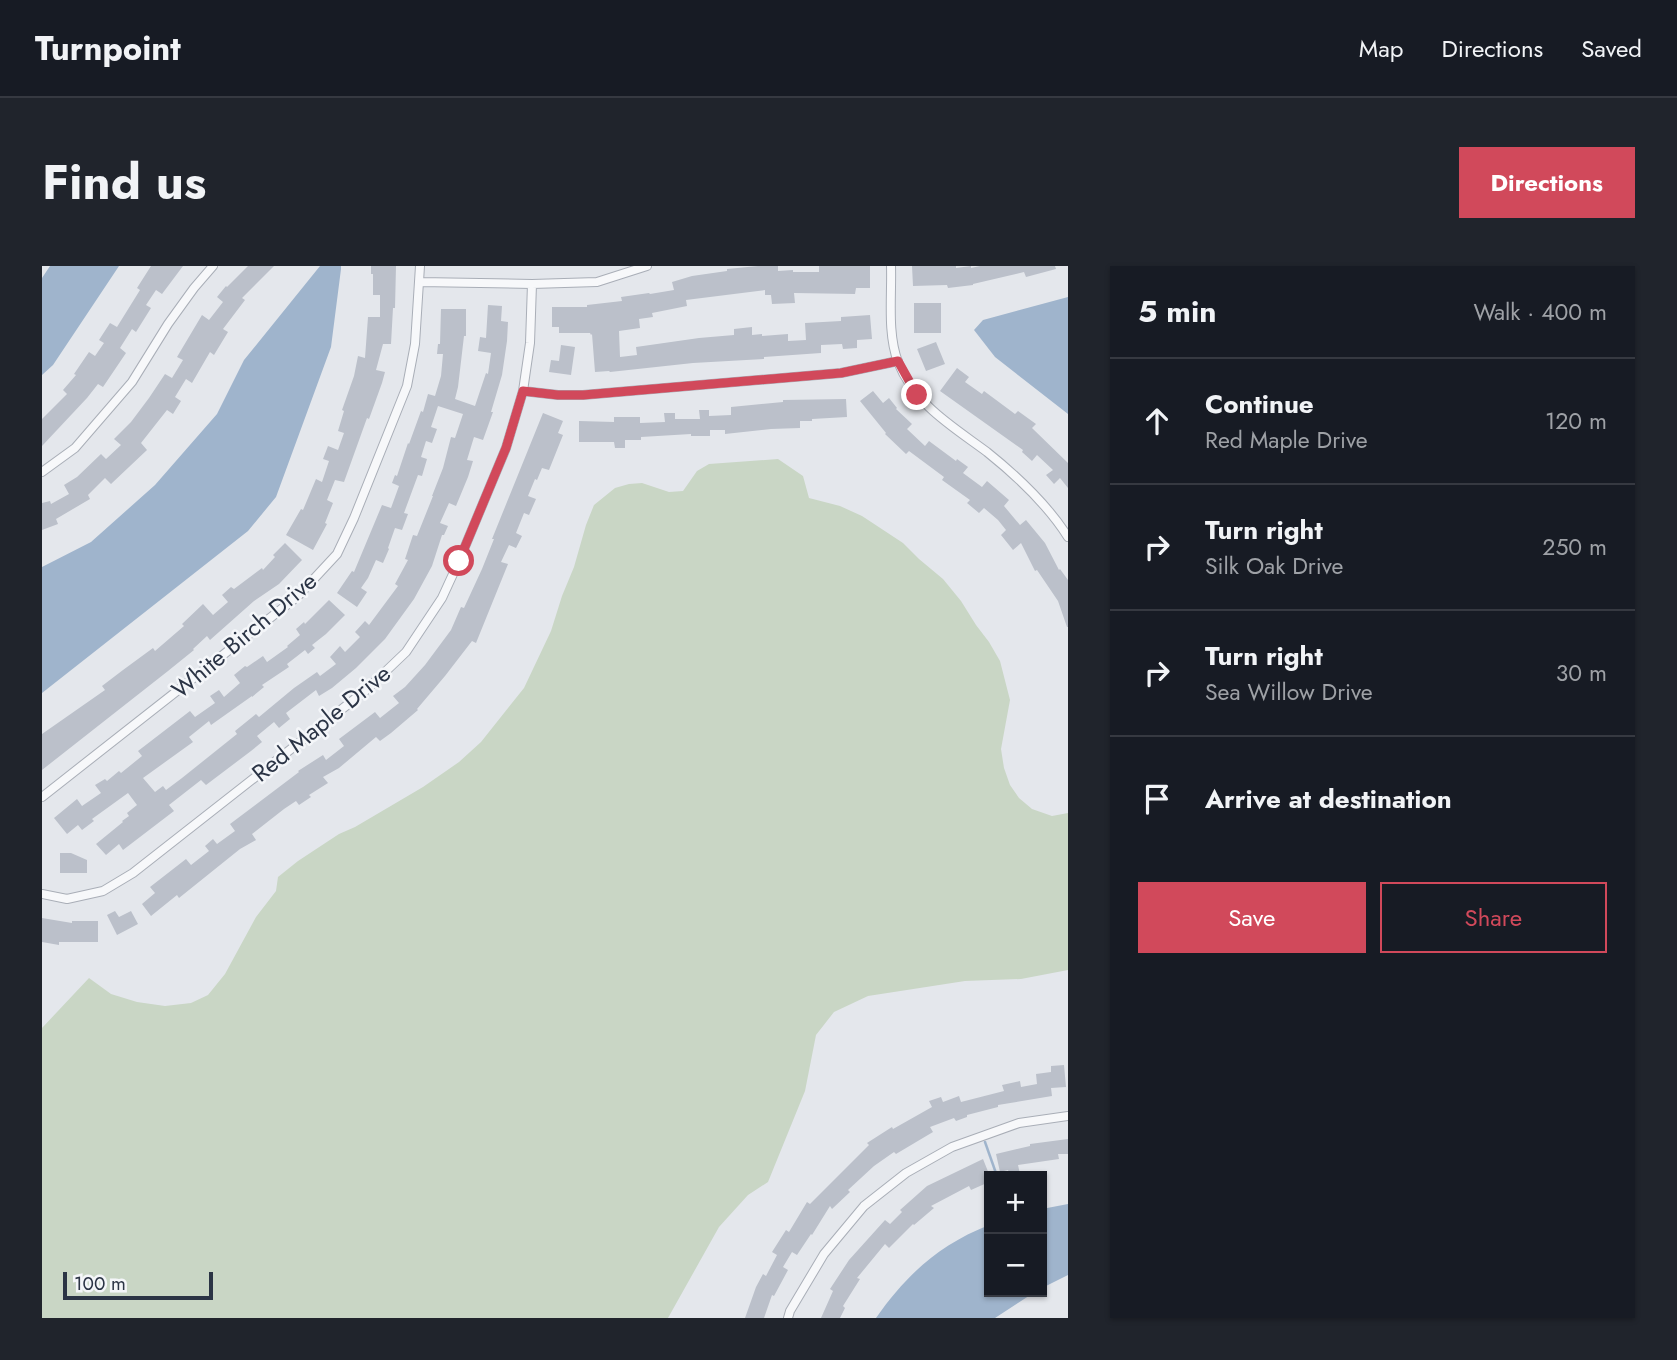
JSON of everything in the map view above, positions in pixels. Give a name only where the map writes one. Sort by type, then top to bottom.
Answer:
[{"type":"street","points":[[42,472],[75,448],[132,382],[168,324],[214,266]]},
{"type":"street","name":"White Birch Drive","points":[[42,797],[298,596],[337,554],[407,386],[415,344],[420,266]]},
{"type":"street","points":[[420,282],[597,282],[647,266]]},
{"type":"street","points":[[891,266],[892,333],[898,361],[917,395],[949,426],[987,453],[1036,495],[1068,537]]},
{"type":"street","name":"Red Maple Drive","points":[[42,894],[68,899],[103,891],[133,873],[365,691],[406,652],[442,598],[506,448],[523,391],[530,343],[532,284]]},
{"type":"street","points":[[523,391],[583,395],[841,373],[898,361]]},
{"type":"street","points":[[788,1318],[824,1254],[864,1206],[905,1173],[952,1147],[1019,1123],[1068,1116]]},
{"type":"green space","points":[[778,459],[803,476],[809,498],[840,506],[862,516],[903,543],[943,579],[961,601],[1000,661],[1010,700],[1001,749],[1010,785],[1019,798],[1032,809],[1052,816],[1068,813],[1068,970],[1021,979],[965,981],[868,996],[834,1012],[816,1035],[805,1091],[768,1182],[748,1195],[719,1227],[668,1318],[42,1318],[42,1028],[89,978],[111,994],[137,1002],[165,1006],[191,1003],[208,995],[225,974],[256,917],[276,891],[278,877],[339,834],[423,787],[459,762],[481,742],[524,688],[551,631],[594,505],[615,488],[642,483],[669,492],[683,491],[697,471],[709,464]]},
{"type":"water","points":[[50,266],[119,266],[53,365],[42,375],[42,278]]},
{"type":"water","points":[[320,266],[341,266],[331,347],[276,497],[248,531],[42,693],[42,567],[91,542],[155,485],[217,414],[244,360]]},
{"type":"water","points":[[1068,297],[1068,414],[995,357],[974,330],[983,320]]},
{"type":"water","points":[[1068,1204],[1068,1275],[1047,1286],[1047,1234],[1047,1208]]},
{"type":"water","points":[[984,1227],[984,1297],[1027,1297],[995,1318],[876,1318],[925,1262]]},
{"type":"building","points":[[151,266],[183,266],[162,294],[156,290],[146,305],[151,308],[136,332],[132,329],[120,348],[126,353],[103,387],[98,384],[42,446],[42,419],[67,394],[63,390],[76,375],[74,374],[89,352],[95,356],[104,343],[99,340],[110,323],[117,327]]},
{"type":"building","points":[[248,266],[274,266],[242,298],[245,300],[223,329],[228,332],[214,355],[210,352],[192,383],[186,379],[175,397],[181,401],[173,414],[167,410],[141,443],[147,450],[111,484],[105,478],[88,495],[90,499],[56,519],[58,524],[42,530],[42,503],[50,501],[51,504],[69,494],[64,485],[77,477],[101,454],[106,459],[121,445],[114,439],[131,422],[165,374],[172,378],[183,360],[177,357],[202,315],[209,320],[223,302],[217,297]]},
{"type":"building","points":[[371,266],[396,266],[391,344],[383,344],[376,370],[385,372],[382,383],[344,482],[335,480],[327,500],[333,503],[325,523],[327,524],[313,550],[286,535],[301,509],[303,510],[316,479],[322,482],[329,461],[323,459],[328,446],[338,450],[344,433],[338,431],[344,411],[342,410],[358,356],[365,358],[368,317],[380,317],[380,295],[373,295]]},
{"type":"building","points":[[758,266],[778,266],[778,271],[819,272],[819,266],[870,266],[870,288],[856,288],[855,294],[794,293],[795,303],[772,304],[771,295],[765,295],[765,290],[686,300],[687,306],[652,313],[653,317],[639,319],[640,328],[619,331],[620,357],[637,355],[636,347],[734,335],[734,329],[752,327],[752,335],[788,334],[788,341],[806,340],[805,323],[841,321],[841,317],[870,315],[872,339],[857,340],[857,348],[843,349],[842,344],[821,345],[821,353],[595,372],[592,334],[559,333],[559,327],[552,327],[552,307],[587,307],[622,301],[621,297],[674,290],[672,282],[692,276]]},
{"type":"building","points":[[912,266],[1055,266],[1056,269],[1026,277],[1024,272],[973,285],[948,288],[947,285],[913,286]]},
{"type":"building","points":[[914,303],[941,303],[941,333],[914,333]]},
{"type":"building","points":[[488,305],[502,306],[501,321],[508,322],[502,375],[493,412],[483,440],[474,437],[467,460],[473,461],[468,477],[456,506],[449,503],[440,523],[448,526],[442,535],[432,566],[414,599],[385,639],[332,688],[319,696],[316,690],[286,713],[290,719],[279,728],[274,722],[257,736],[262,742],[251,751],[206,785],[201,780],[169,805],[174,811],[123,850],[119,844],[106,855],[96,844],[123,822],[129,816],[127,813],[137,805],[128,793],[92,819],[94,821],[82,830],[78,825],[67,834],[54,818],[77,799],[82,806],[101,793],[95,785],[105,779],[107,781],[119,771],[121,773],[142,756],[138,751],[190,711],[195,717],[215,703],[210,696],[219,690],[224,697],[240,683],[234,675],[245,666],[263,656],[267,662],[288,647],[300,635],[296,629],[304,622],[305,624],[329,600],[345,615],[312,645],[315,648],[308,654],[305,650],[287,664],[289,667],[262,685],[264,687],[252,697],[211,725],[209,721],[189,737],[193,742],[143,778],[155,792],[163,786],[166,790],[237,734],[235,731],[256,714],[259,717],[317,672],[320,676],[336,664],[330,657],[340,646],[345,652],[360,637],[355,632],[365,621],[369,625],[398,586],[395,584],[408,560],[405,559],[413,535],[417,536],[443,468],[451,437],[455,438],[463,414],[438,406],[431,427],[437,429],[432,443],[426,441],[421,457],[427,459],[404,513],[408,514],[402,530],[395,528],[383,563],[376,560],[361,588],[367,592],[357,607],[337,593],[352,571],[354,572],[382,505],[391,508],[399,486],[392,483],[395,475],[397,476],[428,394],[435,396],[441,376],[443,354],[437,354],[440,344],[441,309],[466,309],[466,336],[455,399],[475,406],[486,373],[488,374],[491,353],[478,351],[480,337],[486,338]]},
{"type":"building","points":[[936,342],[945,364],[926,371],[917,349]]},
{"type":"building","points":[[561,345],[575,347],[571,375],[549,372],[551,360],[559,361]]},
{"type":"building","points":[[957,368],[969,377],[965,382],[1036,424],[1032,428],[1068,463],[1068,488],[1060,478],[1054,484],[1046,475],[1053,470],[1037,455],[1032,461],[1023,450],[940,391]]},
{"type":"building","points":[[873,391],[883,403],[889,398],[912,424],[907,429],[925,446],[929,441],[968,467],[963,473],[982,487],[987,481],[1009,500],[1004,506],[1020,525],[1026,520],[1045,543],[1059,570],[1068,580],[1068,627],[1058,601],[1037,570],[1035,571],[1021,543],[1013,550],[1001,535],[1006,530],[998,520],[984,508],[979,513],[967,503],[970,500],[942,480],[944,477],[909,451],[906,454],[885,434],[860,401]]},
{"type":"building","points":[[846,399],[847,417],[800,421],[800,428],[725,434],[725,430],[710,430],[710,436],[691,434],[641,437],[641,440],[625,440],[625,448],[615,448],[614,442],[579,442],[579,421],[614,422],[614,417],[640,417],[640,423],[665,422],[664,413],[675,413],[675,419],[700,419],[699,410],[709,410],[709,416],[731,415],[731,407],[783,400]]},
{"type":"building","points":[[543,413],[563,421],[558,433],[563,435],[549,470],[542,468],[537,480],[535,479],[528,496],[536,499],[529,515],[524,513],[516,533],[522,536],[516,548],[509,545],[501,562],[508,564],[476,643],[472,641],[418,710],[391,733],[380,741],[376,737],[339,768],[323,777],[328,783],[309,795],[311,797],[299,805],[296,801],[284,809],[252,834],[256,840],[151,916],[142,904],[155,893],[150,887],[186,859],[191,865],[209,851],[205,846],[213,839],[217,844],[235,831],[230,824],[298,771],[323,755],[326,760],[344,746],[339,739],[375,712],[380,718],[399,703],[393,696],[425,665],[451,630],[461,607],[464,608]]},
{"type":"building","points":[[285,543],[302,560],[279,584],[254,601],[210,640],[207,636],[194,650],[42,770],[42,734],[105,690],[102,686],[123,670],[153,648],[155,651],[184,626],[182,624],[203,604],[213,615],[228,602],[222,595],[262,568],[263,570]]},
{"type":"building","points":[[60,853],[71,853],[87,860],[87,873],[60,873]]},
{"type":"building","points":[[115,911],[119,917],[131,911],[138,924],[117,935],[107,915]]},
{"type":"building","points":[[42,918],[72,923],[98,921],[98,942],[59,942],[59,945],[42,942]]},
{"type":"building","points":[[1064,1065],[1066,1087],[1051,1088],[1052,1096],[998,1105],[956,1121],[954,1118],[930,1127],[933,1132],[896,1154],[894,1152],[874,1166],[832,1209],[830,1206],[797,1255],[792,1252],[783,1267],[788,1270],[774,1296],[772,1295],[764,1318],[745,1318],[756,1287],[763,1274],[766,1276],[777,1255],[772,1252],[786,1230],[789,1232],[807,1202],[810,1204],[869,1145],[867,1143],[932,1107],[929,1101],[941,1097],[943,1102],[959,1096],[961,1102],[1004,1091],[1002,1085],[1020,1081],[1021,1087],[1037,1084],[1036,1074],[1051,1072],[1051,1066]]},
{"type":"building","points":[[1068,1139],[1068,1154],[1058,1154],[1059,1159],[1018,1165],[1019,1171],[1000,1171],[996,1154],[1030,1144]]},
{"type":"building","points":[[983,1159],[988,1171],[984,1171],[984,1184],[971,1190],[969,1186],[931,1206],[934,1208],[889,1248],[885,1244],[857,1278],[860,1279],[843,1306],[845,1308],[840,1318],[821,1318],[833,1291],[830,1289],[849,1260],[885,1220],[890,1224],[902,1212],[900,1210],[927,1186]]},
{"type":"waterway","points":[[985,1142],[995,1171]]},
{"type":"route","points":[[459,561],[506,448],[523,391],[583,395],[841,373],[898,361],[917,395]]}]
